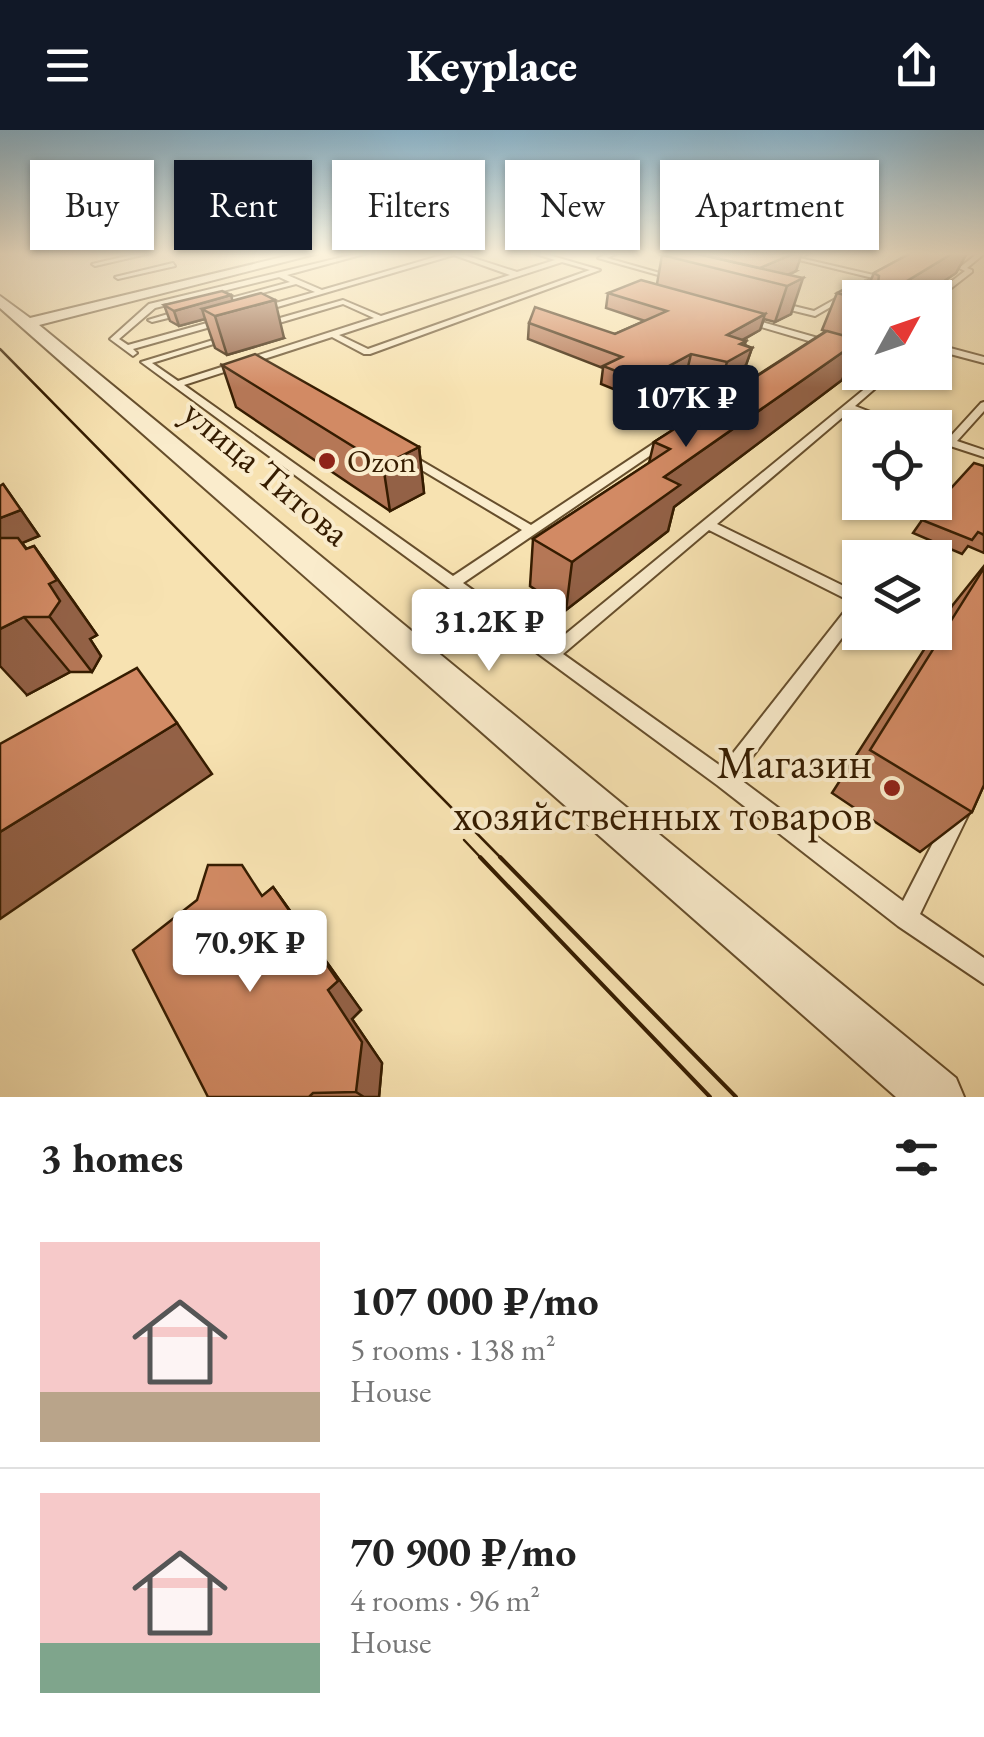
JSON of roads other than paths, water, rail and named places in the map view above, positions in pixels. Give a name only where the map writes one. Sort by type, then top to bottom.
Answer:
[{"type":"street","points":[[12,316],[97,298]]},
{"type":"street","name":"улица Титова","points":[[12,316],[937,1097]]},
{"type":"lane","points":[[185,298],[152,306],[114,339],[455,582],[984,972]]},
{"type":"lane","points":[[206,306],[236,298]]},
{"type":"lane","points":[[248,313],[299,298]]},
{"type":"lane","points":[[334,298],[380,318]]},
{"type":"lane","points":[[175,385],[442,298]]},
{"type":"lane","points":[[332,334],[367,352],[519,298]]},
{"type":"lane","points":[[815,314],[844,298]]},
{"type":"lane","points":[[760,300],[830,318]]},
{"type":"lane","points":[[253,329],[343,302]]},
{"type":"lane","points":[[830,306],[842,309]]},
{"type":"lane","points":[[134,319],[152,320],[188,310]]},
{"type":"lane","points":[[727,314],[842,349]]},
{"type":"lane","points":[[126,348],[230,318]]},
{"type":"lane","points":[[152,320],[176,334]]},
{"type":"lane","points":[[145,362],[235,334]]},
{"type":"lane","points":[[952,351],[984,360]]},
{"type":"lane","points":[[812,360],[842,367]]},
{"type":"lane","points":[[246,362],[262,372]]},
{"type":"lane","points":[[552,654],[871,390]]},
{"type":"lane","points":[[952,440],[984,405]]},
{"type":"lane","points":[[851,408],[856,410]]},
{"type":"lane","points":[[455,582],[679,432]]},
{"type":"lane","points":[[952,443],[984,454]]},
{"type":"lane","points":[[396,451],[530,530]]},
{"type":"lane","points":[[710,525],[842,593]]},
{"type":"lane","points":[[724,779],[842,625]]},
{"type":"lane","points":[[906,918],[967,797]]},
{"type":"tram line","points":[[0,349],[502,859]]},
{"type":"tram line","points":[[464,840],[482,859]]},
{"type":"tram line","points":[[480,857],[710,1097]]},
{"type":"tram line","points":[[500,857],[736,1097]]},
{"type":"place","name":"Ozon","points":[[327,461]]},
{"type":"place","name":"Магазин хозяйственных товаров","points":[[892,788]]}]
